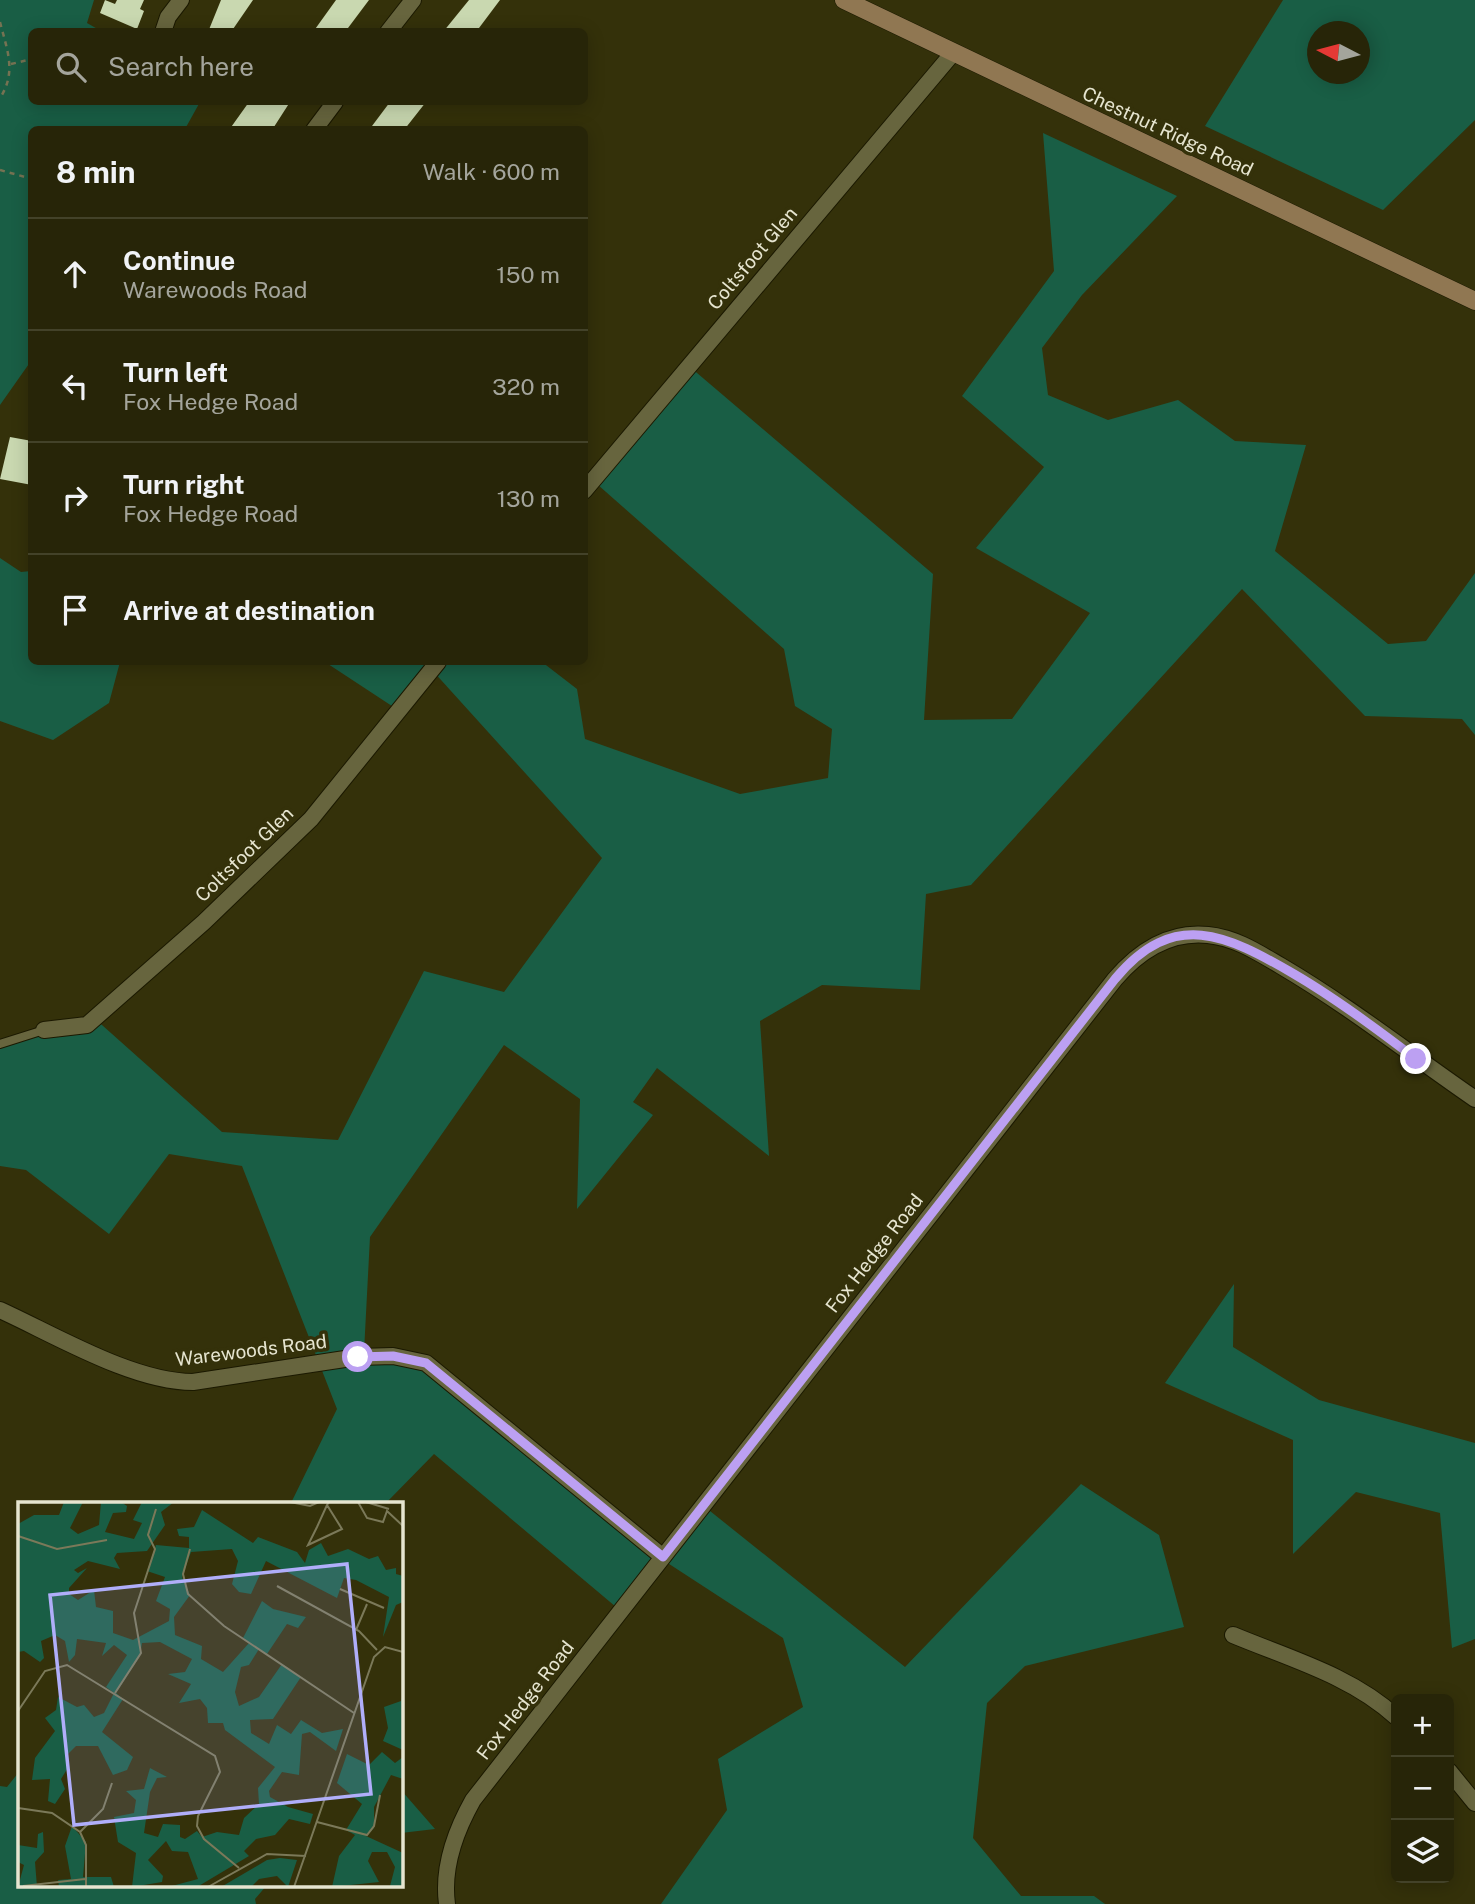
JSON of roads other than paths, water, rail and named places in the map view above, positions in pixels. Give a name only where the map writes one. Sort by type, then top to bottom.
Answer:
[{"type":"main road","name":"Chestnut Ridge Road","points":[[844,0],[1475,301]]},
{"type":"street","points":[[164,28],[168,17],[181,0]]},
{"type":"street","points":[[391,28],[412,0]]},
{"type":"street","name":"Coltsfoot Glen","points":[[588,486],[953,53]]},
{"type":"street","points":[[317,126],[333,105]]},
{"type":"street","name":"Coltsfoot Glen","points":[[44,1030],[86,1026],[204,922],[311,819],[436,665]]},
{"type":"street","name":"Fox Hedge Road","points":[[447,1904],[447,1872],[452,1845],[473,1800],[1128,963],[1145,950],[1185,936],[1225,938],[1244,944],[1345,1007],[1475,1099]]},
{"type":"street","name":"Warewoods Road","points":[[0,1310],[141,1373],[172,1382],[193,1382],[358,1357],[393,1356],[426,1363],[663,1557]]},
{"type":"street","points":[[1233,1635],[1342,1680],[1369,1695],[1391,1713]]},
{"type":"street","points":[[1454,1777],[1475,1803]]},
{"type":"lane","points":[[0,1044],[44,1030]]}]
